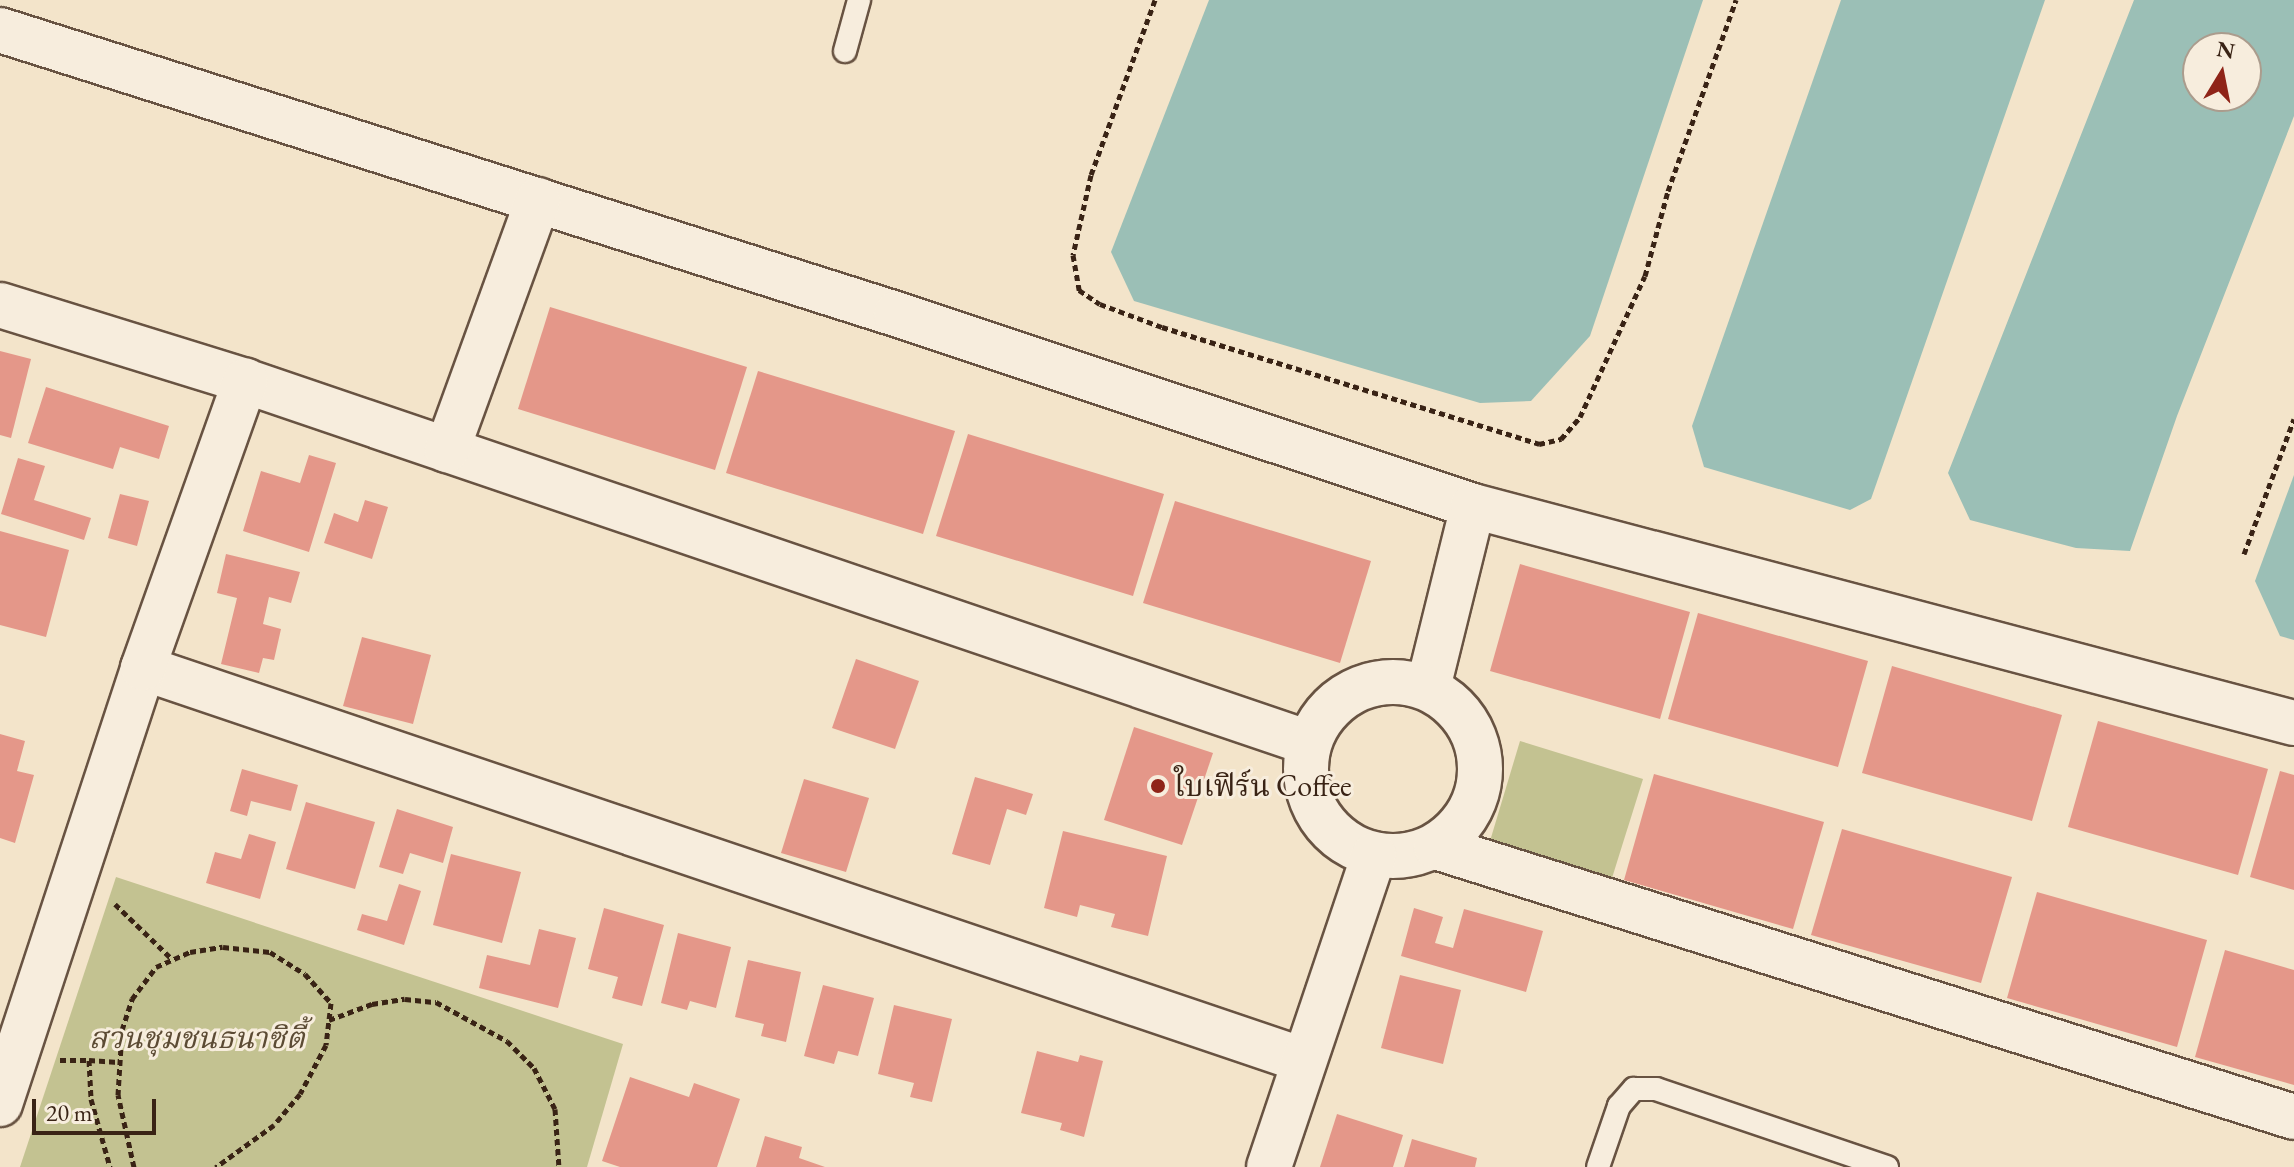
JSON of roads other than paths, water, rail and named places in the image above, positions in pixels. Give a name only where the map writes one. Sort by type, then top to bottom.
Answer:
[{"type":"street","points":[[0,30],[896,314],[1473,506],[2294,723]]},
{"type":"street","points":[[447,450],[538,200]]},
{"type":"street","points":[[0,305],[245,381],[1309,743]]},
{"type":"street","points":[[0,1104],[143,668],[245,381]]},
{"type":"street","points":[[1428,688],[1473,506]]},
{"type":"street","points":[[143,668],[1303,1060]]},
{"type":"street","points":[[1399,682],[1428,688],[1454,705],[1473,732],[1482,764],[1478,796],[1462,825],[1436,847],[1406,856],[1374,855],[1347,844],[1325,825],[1311,800],[1305,772],[1309,743],[1323,717],[1344,697],[1370,685],[1399,682]]},
{"type":"street","points":[[1436,847],[2294,1117]]},
{"type":"street","points":[[1269,1167],[1374,855]]},
{"type":"lane","points":[[845,51],[859,0]]},
{"type":"lane","points":[[1598,1167],[1619,1106],[1634,1089],[1656,1089],[1887,1167]]},
{"type":"water","points":[[1209,0],[1703,0],[1590,336],[1531,401],[1480,403],[1134,301],[1111,252]]},
{"type":"water","points":[[1841,0],[2045,0],[1871,499],[1850,510],[1704,467],[1692,426]]},
{"type":"water","points":[[2134,0],[2294,0],[2294,116],[2177,416],[2130,551],[2076,548],[1970,520],[1948,473]]},
{"type":"water","points":[[2294,475],[2294,640],[2280,636],[2255,581]]},
{"type":"place","name":"ใบเฟิร์น Coffee","points":[[1158,786]]},
{"type":"park label","name":"สวนชุมชนธนาซิตี้","points":[[197,1038]]}]
